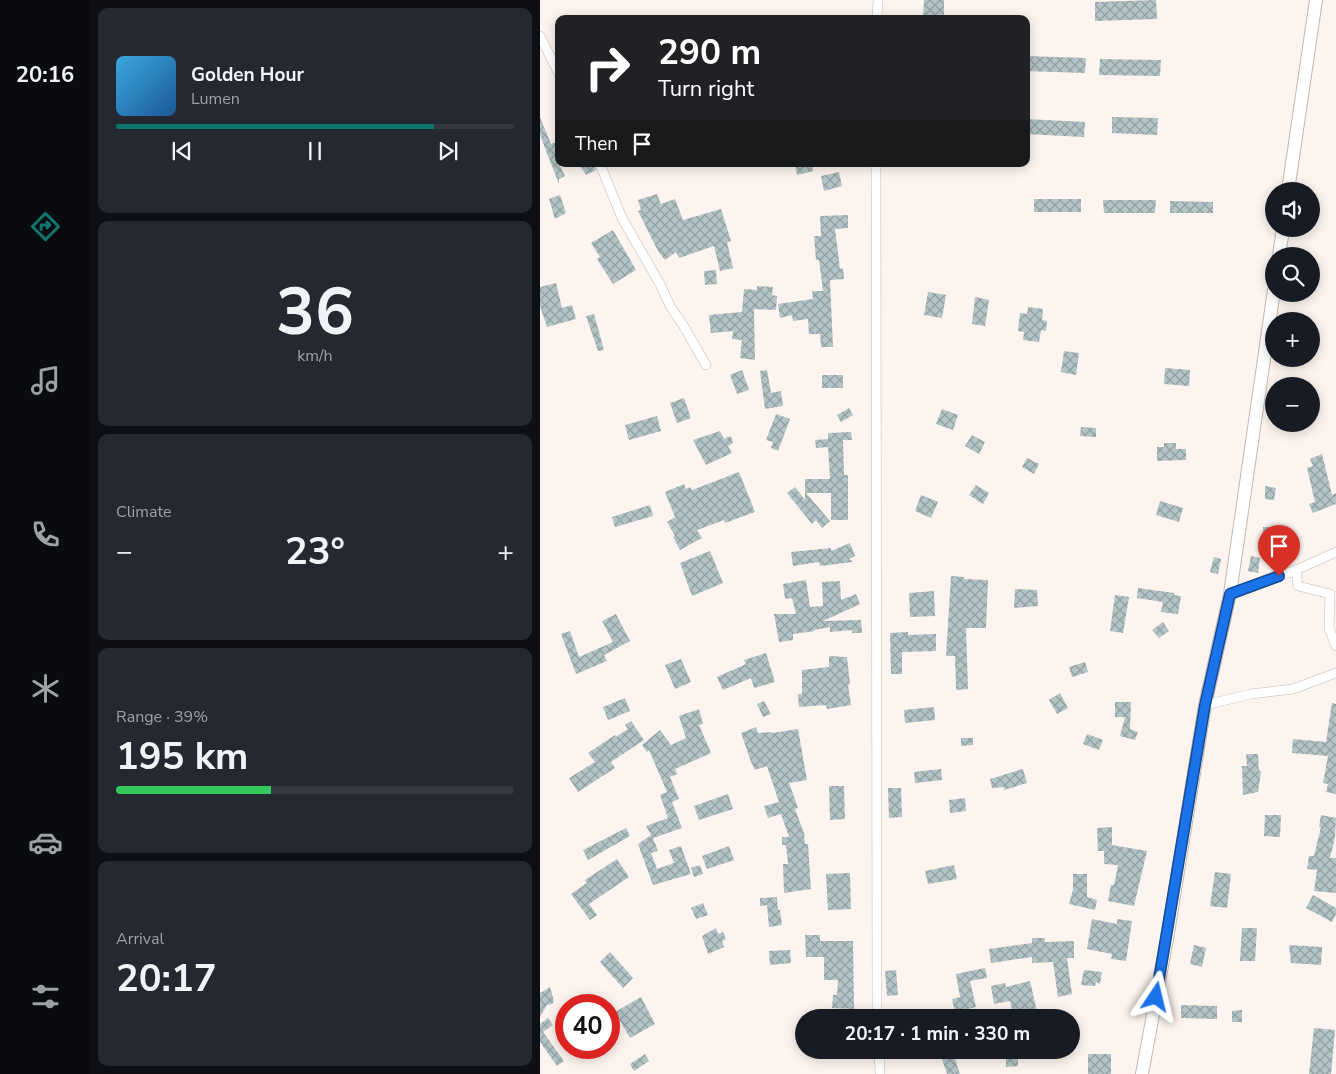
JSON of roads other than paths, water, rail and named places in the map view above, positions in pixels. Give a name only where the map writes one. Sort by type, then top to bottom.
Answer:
[{"type":"street","points":[[877,15],[878,0]]},
{"type":"street","points":[[1289,182],[1316,0]]},
{"type":"street","points":[[540,36],[555,66]]},
{"type":"street","points":[[601,167],[622,218],[661,286],[670,306],[684,325],[706,366]]},
{"type":"street","points":[[876,167],[877,1009]]},
{"type":"street","points":[[1142,1074],[1167,939],[1205,705],[1230,594],[1272,302]]},
{"type":"street","points":[[1230,594],[1296,570],[1336,552]]},
{"type":"street","points":[[1296,570],[1298,586],[1330,594],[1329,628],[1336,646]]},
{"type":"street","points":[[1205,705],[1251,694],[1294,689],[1336,673]]},
{"type":"street","points":[[879,1059],[880,1074]]}]
